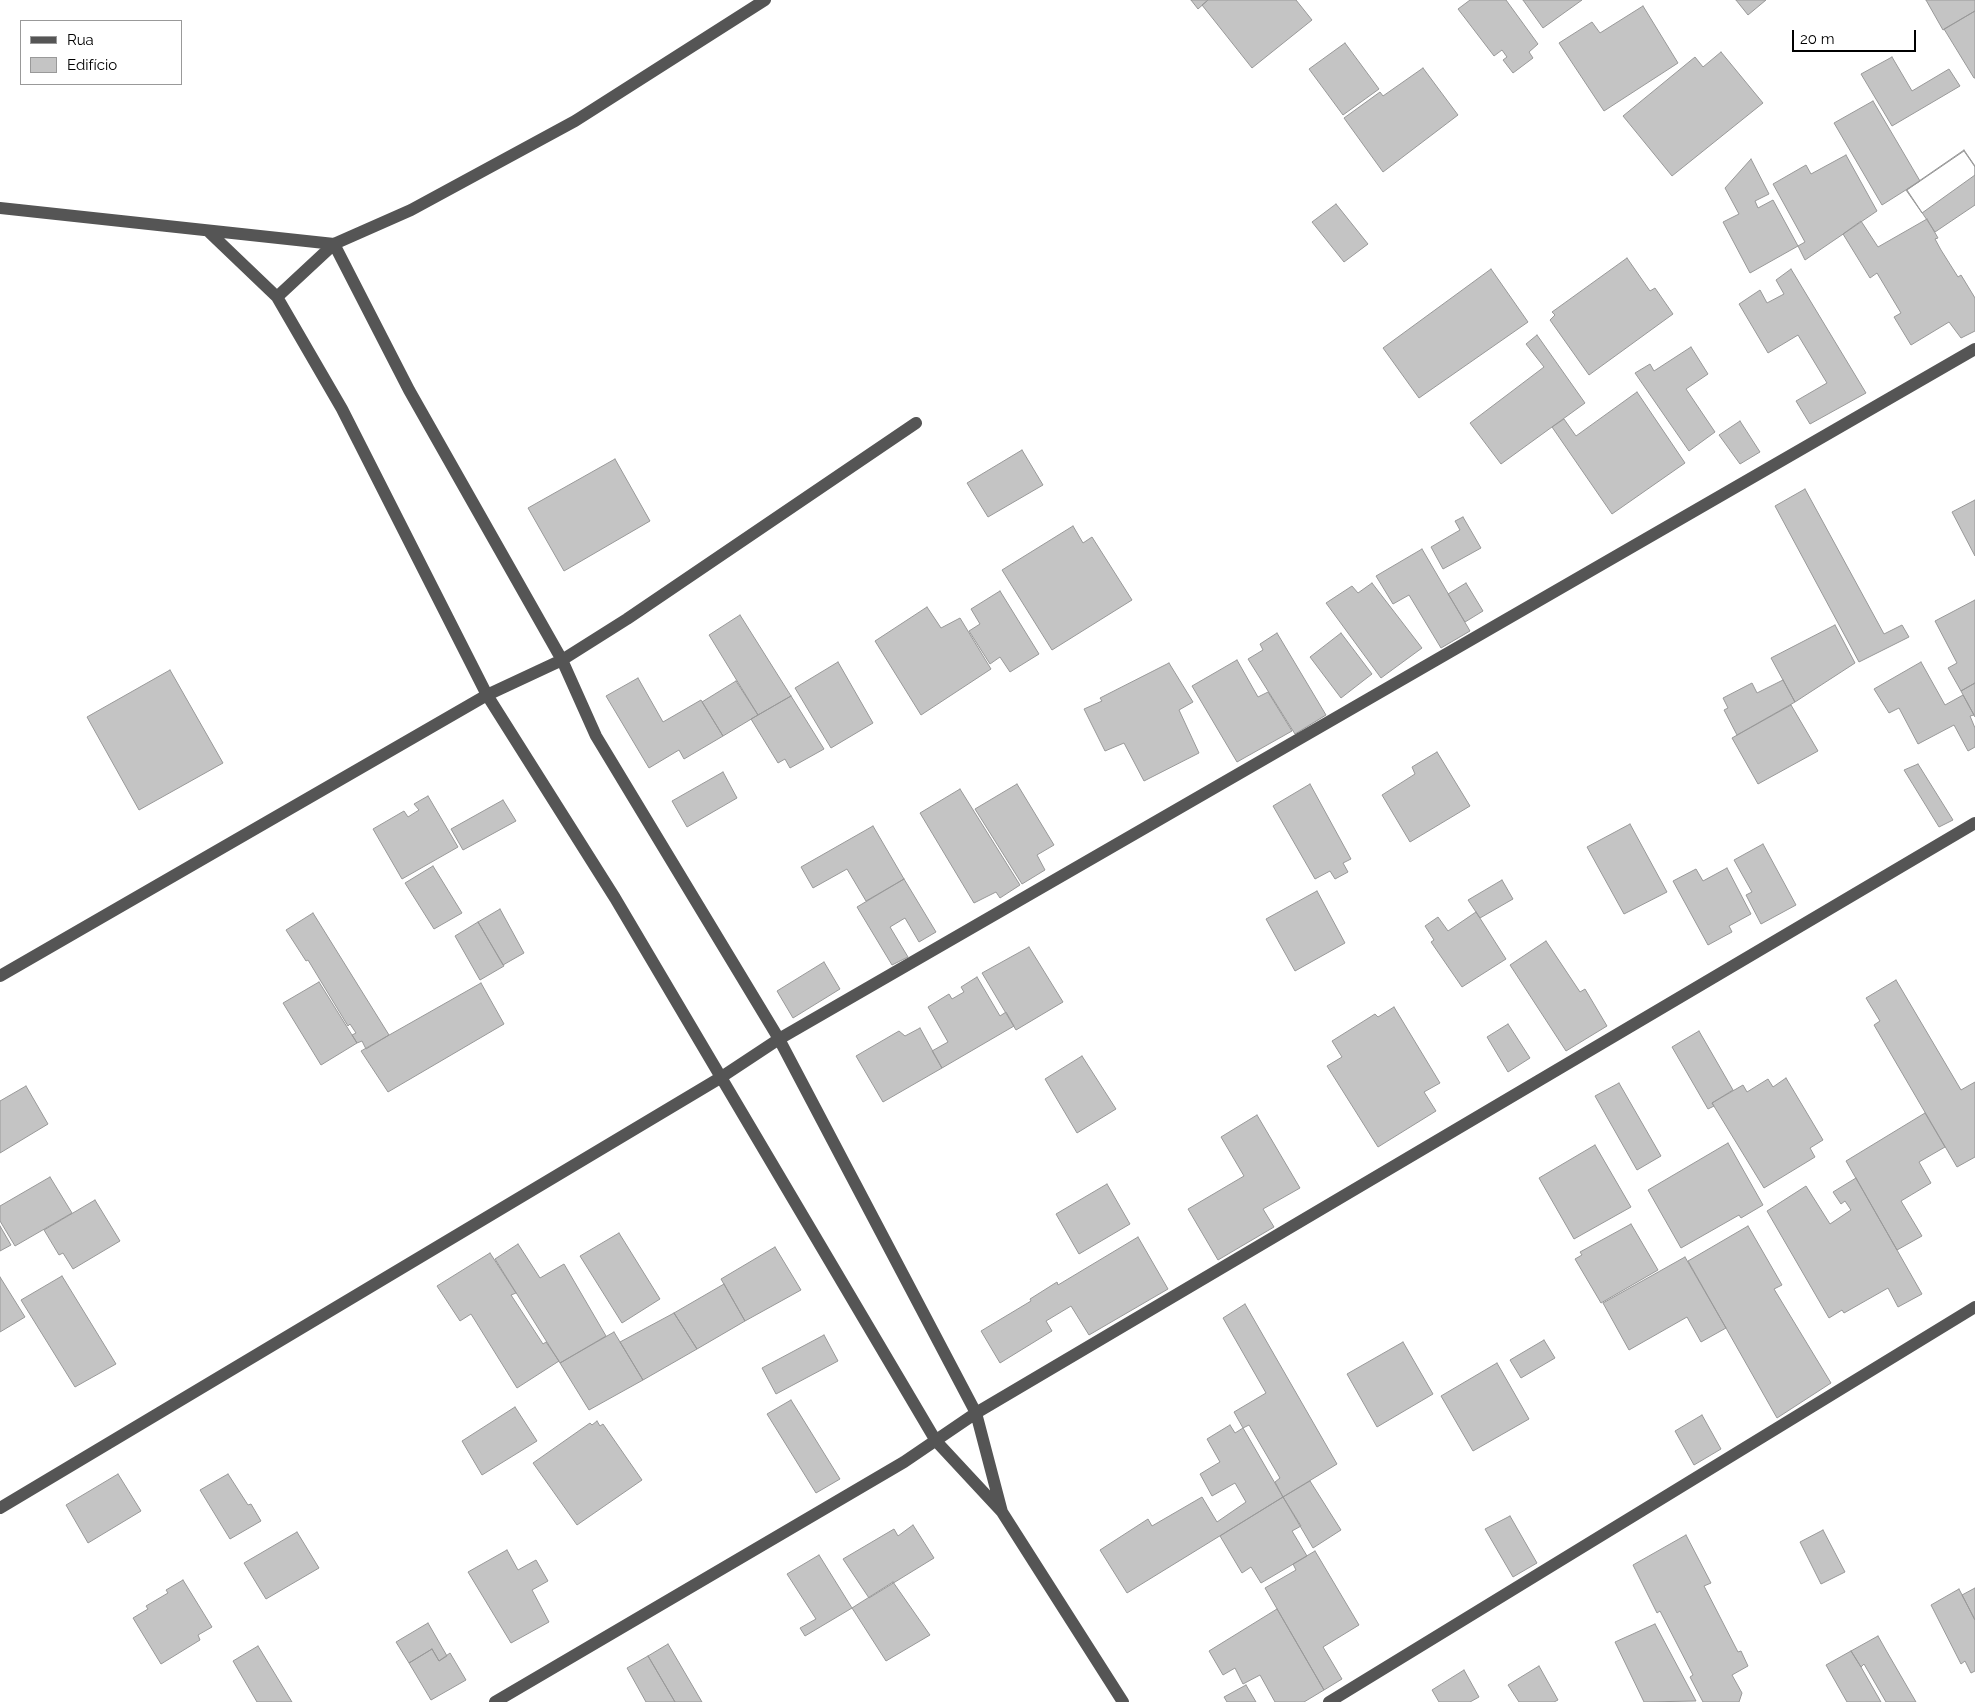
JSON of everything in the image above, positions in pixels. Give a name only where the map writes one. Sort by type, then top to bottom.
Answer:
[{"type":"street","points":[[277,297],[334,244],[411,210],[575,121],[765,0]]},
{"type":"street","points":[[0,208],[334,244]]},
{"type":"street","points":[[208,231],[277,297],[342,409],[487,695],[615,898],[936,1441],[1002,1512],[1123,1702]]},
{"type":"street","points":[[334,244],[418,407],[562,660],[596,736],[779,1039],[976,1413],[1002,1512]]},
{"type":"street","points":[[0,1508],[720,1078],[779,1039],[1975,349]]},
{"type":"street","points":[[0,976],[487,695],[562,660],[635,613],[916,422]]},
{"type":"street","points":[[496,1702],[896,1467],[976,1413],[1975,823]]},
{"type":"street","points":[[1329,1702],[1975,1308]]},
{"type":"building","points":[[1191,0],[1208,0],[1198,9]]},
{"type":"building","points":[[1208,0],[1296,0],[1312,20],[1252,68],[1202,5]]},
{"type":"building","points":[[1470,0],[1506,0],[1538,44],[1529,52],[1533,58],[1513,73],[1503,60],[1507,57],[1502,50],[1494,56],[1458,9]]},
{"type":"building","points":[[1523,0],[1582,0],[1543,28]]},
{"type":"building","points":[[1736,0],[1766,0],[1748,15]]},
{"type":"building","points":[[1926,0],[1975,0],[1975,11],[1943,30]]},
{"type":"building","points":[[1643,6],[1678,63],[1604,111],[1559,43],[1592,22],[1600,33]]},
{"type":"building","points":[[1975,11],[1975,78],[1974,78],[1944,29]]},
{"type":"building","points":[[1345,43],[1379,89],[1343,115],[1309,69]]},
{"type":"building","points":[[1721,52],[1763,103],[1672,176],[1623,116],[1695,57],[1703,67]]},
{"type":"building","points":[[1892,57],[1912,91],[1949,69],[1960,86],[1892,126],[1861,74]]},
{"type":"building","points":[[1423,68],[1458,115],[1383,172],[1344,118],[1380,92],[1383,96]]},
{"type":"building","points":[[1873,101],[1920,181],[1882,205],[1834,123]]},
{"type":"building","points":[[1964,150],[1975,166],[1975,175],[1922,213],[1906,190]]},
{"type":"building","points":[[1964,151],[1975,167],[1975,205],[1935,232],[1907,190]]},
{"type":"building","points":[[1846,155],[1877,211],[1805,260],[1798,246],[1805,242],[1773,184],[1806,165],[1811,174]]},
{"type":"building","points":[[1751,159],[1769,194],[1755,201],[1758,208],[1773,200],[1798,246],[1750,273],[1723,222],[1739,214],[1725,188]]},
{"type":"building","points":[[1336,204],[1368,244],[1344,262],[1312,222]]},
{"type":"building","points":[[1927,219],[1938,238],[1935,239],[1941,250],[1958,277],[1961,275],[1975,298],[1975,331],[1961,338],[1949,322],[1911,345],[1894,317],[1901,313],[1877,273],[1870,278],[1843,234],[1861,221],[1878,247]]},
{"type":"building","points":[[1627,258],[1650,291],[1655,288],[1673,314],[1589,375],[1550,320],[1555,315],[1552,312]]},
{"type":"building","points":[[1491,269],[1528,322],[1419,398],[1383,348]]},
{"type":"building","points":[[1791,269],[1866,393],[1810,424],[1796,401],[1827,383],[1798,335],[1768,353],[1739,304],[1760,290],[1767,303],[1784,294],[1776,280]]},
{"type":"building","points":[[1537,335],[1585,403],[1501,464],[1470,423],[1544,367],[1526,344]]},
{"type":"building","points":[[1691,347],[1708,374],[1686,389],[1715,432],[1689,451],[1635,373],[1650,364],[1654,371]]},
{"type":"building","points":[[1637,392],[1685,463],[1612,514],[1552,427],[1564,419],[1576,436]]},
{"type":"building","points":[[1740,421],[1760,452],[1740,464],[1719,435]]},
{"type":"building","points":[[1022,450],[1043,485],[988,517],[967,483]]},
{"type":"building","points":[[615,459],[650,521],[564,571],[528,508]]},
{"type":"building","points":[[1805,489],[1884,634],[1902,625],[1909,637],[1859,662],[1775,506]]},
{"type":"building","points":[[1975,500],[1975,556],[1952,512]]},
{"type":"building","points":[[1463,517],[1481,548],[1443,569],[1431,547],[1460,530],[1455,521]]},
{"type":"building","points":[[1073,526],[1083,543],[1092,537],[1132,600],[1052,650],[1002,570]]},
{"type":"building","points":[[1422,549],[1470,631],[1441,648],[1409,595],[1393,604],[1376,576]]},
{"type":"building","points":[[1372,583],[1422,648],[1381,678],[1326,603],[1352,586],[1358,593]]},
{"type":"building","points":[[1466,583],[1483,611],[1465,622],[1448,594]]},
{"type":"building","points":[[1000,591],[1039,654],[1010,672],[1000,657],[990,664],[969,631],[980,624],[971,609]]},
{"type":"building","points":[[1975,600],[1975,683],[1961,691],[1948,668],[1957,663],[1935,621]]},
{"type":"building","points":[[927,607],[941,628],[960,618],[991,669],[921,715],[875,641]]},
{"type":"building","points":[[740,615],[791,696],[758,715],[709,635]]},
{"type":"building","points":[[1835,625],[1855,663],[1795,702],[1771,658]]},
{"type":"building","points":[[1277,633],[1326,715],[1295,734],[1248,659],[1263,650],[1260,644]]},
{"type":"building","points":[[1341,633],[1372,674],[1341,698],[1310,657]]},
{"type":"building","points":[[1237,660],[1258,697],[1268,692],[1292,731],[1237,762],[1192,686]]},
{"type":"building","points":[[838,662],[873,723],[831,748],[795,688]]},
{"type":"building","points":[[1921,662],[1945,705],[1963,695],[1974,715],[1970,716],[1975,728],[1975,747],[1968,751],[1954,725],[1918,744],[1899,708],[1889,713],[1874,689]]},
{"type":"building","points":[[1169,663],[1193,702],[1179,710],[1199,753],[1144,781],[1124,743],[1105,751],[1084,709],[1102,701],[1100,698]]},
{"type":"building","points":[[170,670],[223,763],[139,810],[87,717]]},
{"type":"building","points":[[638,678],[663,722],[701,700],[723,736],[684,759],[679,750],[649,768],[606,696]]},
{"type":"building","points":[[1783,680],[1795,702],[1737,735],[1724,710],[1728,708],[1723,698],[1752,683],[1757,693]]},
{"type":"building","points":[[736,681],[758,715],[723,736],[702,702]]},
{"type":"building","points":[[1975,683],[1975,717],[1961,691]]},
{"type":"building","points":[[791,696],[824,749],[790,768],[785,759],[778,763],[751,719]]},
{"type":"building","points":[[1791,705],[1818,751],[1758,784],[1732,738]]},
{"type":"building","points":[[1437,752],[1470,806],[1410,842],[1382,795],[1415,774],[1412,767]]},
{"type":"building","points":[[1918,764],[1953,820],[1939,827],[1904,770]]},
{"type":"building","points":[[723,772],[737,798],[687,827],[672,801]]},
{"type":"building","points":[[1017,784],[1054,845],[1037,855],[1045,870],[1022,884],[975,809]]},
{"type":"building","points":[[1310,784],[1351,859],[1343,863],[1348,872],[1335,879],[1330,871],[1315,879],[1273,806]]},
{"type":"building","points":[[960,789],[1020,885],[1000,898],[996,892],[974,903],[920,813]]},
{"type":"building","points":[[428,796],[458,847],[402,879],[373,829],[404,811],[408,817],[419,810],[414,804]]},
{"type":"building","points":[[503,800],[516,821],[463,850],[451,829]]},
{"type":"building","points":[[1630,824],[1667,892],[1624,914],[1587,847]]},
{"type":"building","points":[[873,826],[904,879],[866,901],[847,869],[813,888],[801,867]]},
{"type":"building","points":[[1763,844],[1796,905],[1761,924],[1746,895],[1752,892],[1734,860]]},
{"type":"building","points":[[433,866],[462,913],[434,929],[405,883]]},
{"type":"building","points":[[1727,868],[1751,914],[1729,926],[1732,932],[1708,945],[1673,881],[1696,869],[1703,881]]},
{"type":"building","points":[[904,879],[936,932],[919,942],[905,918],[890,927],[908,957],[892,965],[857,907]]},
{"type":"building","points":[[1502,880],[1513,899],[1480,918],[1468,900]]},
{"type":"building","points":[[1317,891],[1345,943],[1295,971],[1266,919]]},
{"type":"building","points":[[500,909],[524,953],[503,965],[478,922]]},
{"type":"building","points":[[1476,912],[1506,959],[1462,987],[1431,942],[1434,940],[1425,926],[1438,917],[1448,931]]},
{"type":"building","points":[[313,913],[389,1035],[366,1049],[362,1041],[357,1043],[352,1035],[356,1033],[350,1024],[348,1026],[308,960],[306,961],[286,930]]},
{"type":"building","points":[[478,922],[504,966],[480,980],[455,936]]},
{"type":"building","points":[[1546,941],[1580,992],[1585,989],[1607,1026],[1566,1051],[1510,965]]},
{"type":"building","points":[[1029,947],[1063,1002],[1016,1030],[982,973]]},
{"type":"building","points":[[824,962],[840,989],[793,1018],[777,991]]},
{"type":"building","points":[[977,977],[1000,1016],[1006,1012],[1014,1026],[942,1068],[932,1051],[948,1042],[928,1007],[949,994],[952,999],[964,992],[961,987]]},
{"type":"building","points":[[1896,980],[1961,1090],[1975,1082],[1975,1157],[1957,1167],[1874,1025],[1880,1021],[1866,998]]},
{"type":"building","points":[[319,982],[357,1043],[321,1065],[283,1003]]},
{"type":"building","points":[[481,983],[504,1024],[388,1092],[361,1051]]},
{"type":"building","points":[[1394,1007],[1440,1083],[1424,1092],[1436,1111],[1378,1147],[1327,1066],[1342,1057],[1332,1041],[1375,1014],[1378,1017]]},
{"type":"building","points":[[1508,1024],[1530,1058],[1508,1072],[1487,1037]]},
{"type":"building","points":[[920,1028],[942,1068],[883,1102],[856,1056],[899,1031],[905,1036]]},
{"type":"building","points":[[1699,1031],[1733,1090],[1712,1103],[1714,1106],[1708,1109],[1672,1047]]},
{"type":"building","points":[[1082,1056],[1116,1109],[1077,1133],[1045,1079]]},
{"type":"building","points":[[1786,1078],[1823,1140],[1810,1148],[1815,1157],[1764,1188],[1712,1103],[1743,1085],[1747,1092],[1768,1079],[1773,1087]]},
{"type":"building","points":[[1619,1083],[1661,1156],[1637,1170],[1595,1096]]},
{"type":"building","points":[[26,1086],[48,1124],[0,1153],[0,1101]]},
{"type":"building","points":[[1925,1113],[1945,1147],[1919,1162],[1931,1183],[1901,1201],[1922,1236],[1897,1250],[1846,1161]]},
{"type":"building","points":[[1257,1115],[1300,1188],[1263,1209],[1274,1227],[1218,1260],[1188,1209],[1244,1176],[1221,1137]]},
{"type":"building","points":[[1728,1143],[1763,1205],[1741,1218],[1739,1215],[1681,1248],[1648,1190]]},
{"type":"building","points":[[1595,1145],[1631,1207],[1574,1239],[1539,1178]]},
{"type":"building","points":[[50,1177],[72,1213],[15,1246],[0,1221],[0,1206]]},
{"type":"building","points":[[1856,1178],[1922,1294],[1898,1307],[1888,1288],[1844,1313],[1842,1310],[1829,1318],[1767,1211],[1806,1186],[1830,1224],[1851,1210],[1845,1201],[1841,1204],[1833,1192]]},
{"type":"building","points":[[1107,1184],[1130,1224],[1079,1254],[1056,1214]]},
{"type":"building","points":[[95,1200],[120,1241],[73,1269],[63,1253],[59,1255],[44,1230]]},
{"type":"building","points":[[1631,1224],[1658,1270],[1601,1303],[1575,1259],[1582,1255],[1580,1252]]},
{"type":"building","points":[[0,1226],[11,1245],[0,1251]]},
{"type":"building","points":[[1748,1226],[1782,1285],[1774,1289],[1831,1383],[1777,1418],[1688,1261]]},
{"type":"building","points":[[619,1233],[660,1299],[622,1323],[580,1256]]},
{"type":"building","points":[[1138,1237],[1168,1289],[1089,1335],[1071,1306],[1046,1321],[1052,1331],[1000,1363],[981,1331],[1031,1301],[1030,1299],[1057,1282],[1058,1285]]},
{"type":"building","points":[[518,1244],[540,1278],[564,1264],[606,1336],[560,1363],[495,1259]]},
{"type":"building","points":[[775,1247],[801,1290],[745,1321],[721,1279]]},
{"type":"building","points":[[490,1253],[516,1293],[511,1295],[543,1344],[546,1342],[559,1361],[517,1388],[471,1314],[460,1321],[437,1286]]},
{"type":"building","points":[[1685,1257],[1726,1328],[1701,1342],[1687,1317],[1629,1350],[1603,1303]]},
{"type":"building","points":[[62,1276],[116,1364],[75,1387],[21,1300]]},
{"type":"building","points":[[0,1277],[25,1317],[0,1332]]},
{"type":"building","points":[[724,1284],[745,1321],[697,1349],[674,1313]]},
{"type":"building","points":[[1245,1304],[1337,1464],[1283,1497],[1275,1482],[1280,1478],[1249,1425],[1243,1428],[1234,1412],[1266,1393],[1223,1318]]},
{"type":"building","points":[[674,1313],[697,1349],[643,1380],[620,1342]]},
{"type":"building","points":[[614,1332],[643,1380],[589,1410],[560,1363]]},
{"type":"building","points":[[824,1335],[838,1361],[776,1394],[762,1368]]},
{"type":"building","points":[[1544,1340],[1555,1358],[1521,1378],[1510,1360]]},
{"type":"building","points":[[1403,1342],[1433,1394],[1377,1427],[1347,1374]]},
{"type":"building","points":[[1497,1363],[1529,1419],[1473,1451],[1441,1396]]},
{"type":"building","points":[[791,1400],[840,1479],[816,1493],[767,1414]]},
{"type":"building","points":[[515,1407],[537,1441],[482,1475],[462,1441]]},
{"type":"building","points":[[1702,1415],[1721,1449],[1694,1465],[1675,1431]]},
{"type":"building","points":[[597,1421],[600,1426],[603,1424],[642,1480],[577,1525],[533,1463],[590,1423],[592,1425]]},
{"type":"building","points":[[1230,1425],[1235,1433],[1243,1428],[1283,1497],[1127,1593],[1100,1550],[1148,1519],[1152,1526],[1202,1497],[1217,1522],[1246,1502],[1235,1483],[1212,1496],[1200,1474],[1220,1462],[1207,1439]]},
{"type":"building","points":[[118,1474],[141,1511],[88,1543],[66,1505]]},
{"type":"building","points":[[228,1474],[248,1505],[251,1504],[261,1521],[230,1539],[200,1490]]},
{"type":"building","points":[[1310,1481],[1341,1530],[1313,1548],[1283,1497]]},
{"type":"building","points":[[1283,1497],[1301,1526],[1292,1531],[1307,1556],[1261,1583],[1251,1567],[1242,1573],[1220,1536]]},
{"type":"building","points":[[1510,1516],[1537,1563],[1513,1577],[1485,1529]]},
{"type":"building","points":[[913,1525],[934,1558],[869,1598],[843,1559],[894,1529],[898,1536]]},
{"type":"building","points":[[1823,1530],[1845,1572],[1821,1584],[1800,1542]]},
{"type":"building","points":[[297,1532],[319,1568],[266,1599],[244,1563]]},
{"type":"building","points":[[1686,1535],[1711,1583],[1704,1586],[1738,1652],[1741,1651],[1748,1666],[1732,1675],[1742,1693],[1739,1702],[1703,1702],[1690,1677],[1693,1675],[1660,1611],[1657,1613],[1633,1565]]},
{"type":"building","points":[[507,1550],[518,1570],[536,1560],[548,1581],[532,1590],[549,1622],[511,1643],[468,1572]]},
{"type":"building","points":[[1315,1551],[1359,1625],[1323,1647],[1342,1679],[1324,1690],[1265,1588],[1296,1570],[1293,1564]]},
{"type":"building","points":[[819,1555],[852,1608],[805,1636],[800,1628],[816,1619],[787,1574]]},
{"type":"building","points":[[183,1580],[212,1627],[198,1635],[200,1640],[161,1664],[133,1618],[148,1609],[146,1606],[168,1593],[166,1590]]},
{"type":"building","points":[[893,1582],[930,1635],[886,1661],[852,1608]]},
{"type":"building","points":[[1975,1588],[1975,1620],[1962,1595]]},
{"type":"building","points":[[1959,1589],[1975,1620],[1975,1671],[1971,1673],[1965,1661],[1961,1664],[1931,1605]]},
{"type":"building","points":[[1277,1609],[1324,1690],[1304,1702],[1275,1702],[1260,1675],[1243,1684],[1235,1668],[1223,1675],[1209,1651]]},
{"type":"building","points":[[428,1623],[447,1656],[439,1661],[432,1649],[409,1663],[396,1642]]},
{"type":"building","points":[[1655,1624],[1696,1701],[1644,1702],[1615,1642]]},
{"type":"building","points":[[1878,1636],[1916,1702],[1886,1702],[1864,1664],[1861,1667],[1851,1651]]},
{"type":"building","points":[[668,1644],[702,1702],[675,1702],[648,1656]]},
{"type":"building","points":[[258,1646],[292,1702],[257,1702],[233,1661]]},
{"type":"building","points":[[432,1649],[439,1661],[450,1653],[466,1680],[431,1700],[409,1663]]},
{"type":"building","points":[[1851,1651],[1881,1702],[1847,1702],[1826,1665]]},
{"type":"building","points":[[648,1656],[675,1702],[646,1702],[627,1668]]},
{"type":"building","points":[[1539,1666],[1558,1700],[1554,1702],[1519,1702],[1508,1685]]},
{"type":"building","points":[[1464,1670],[1479,1697],[1470,1702],[1439,1702],[1432,1690]]},
{"type":"building","points":[[1246,1685],[1256,1702],[1227,1702],[1224,1697]]}]
